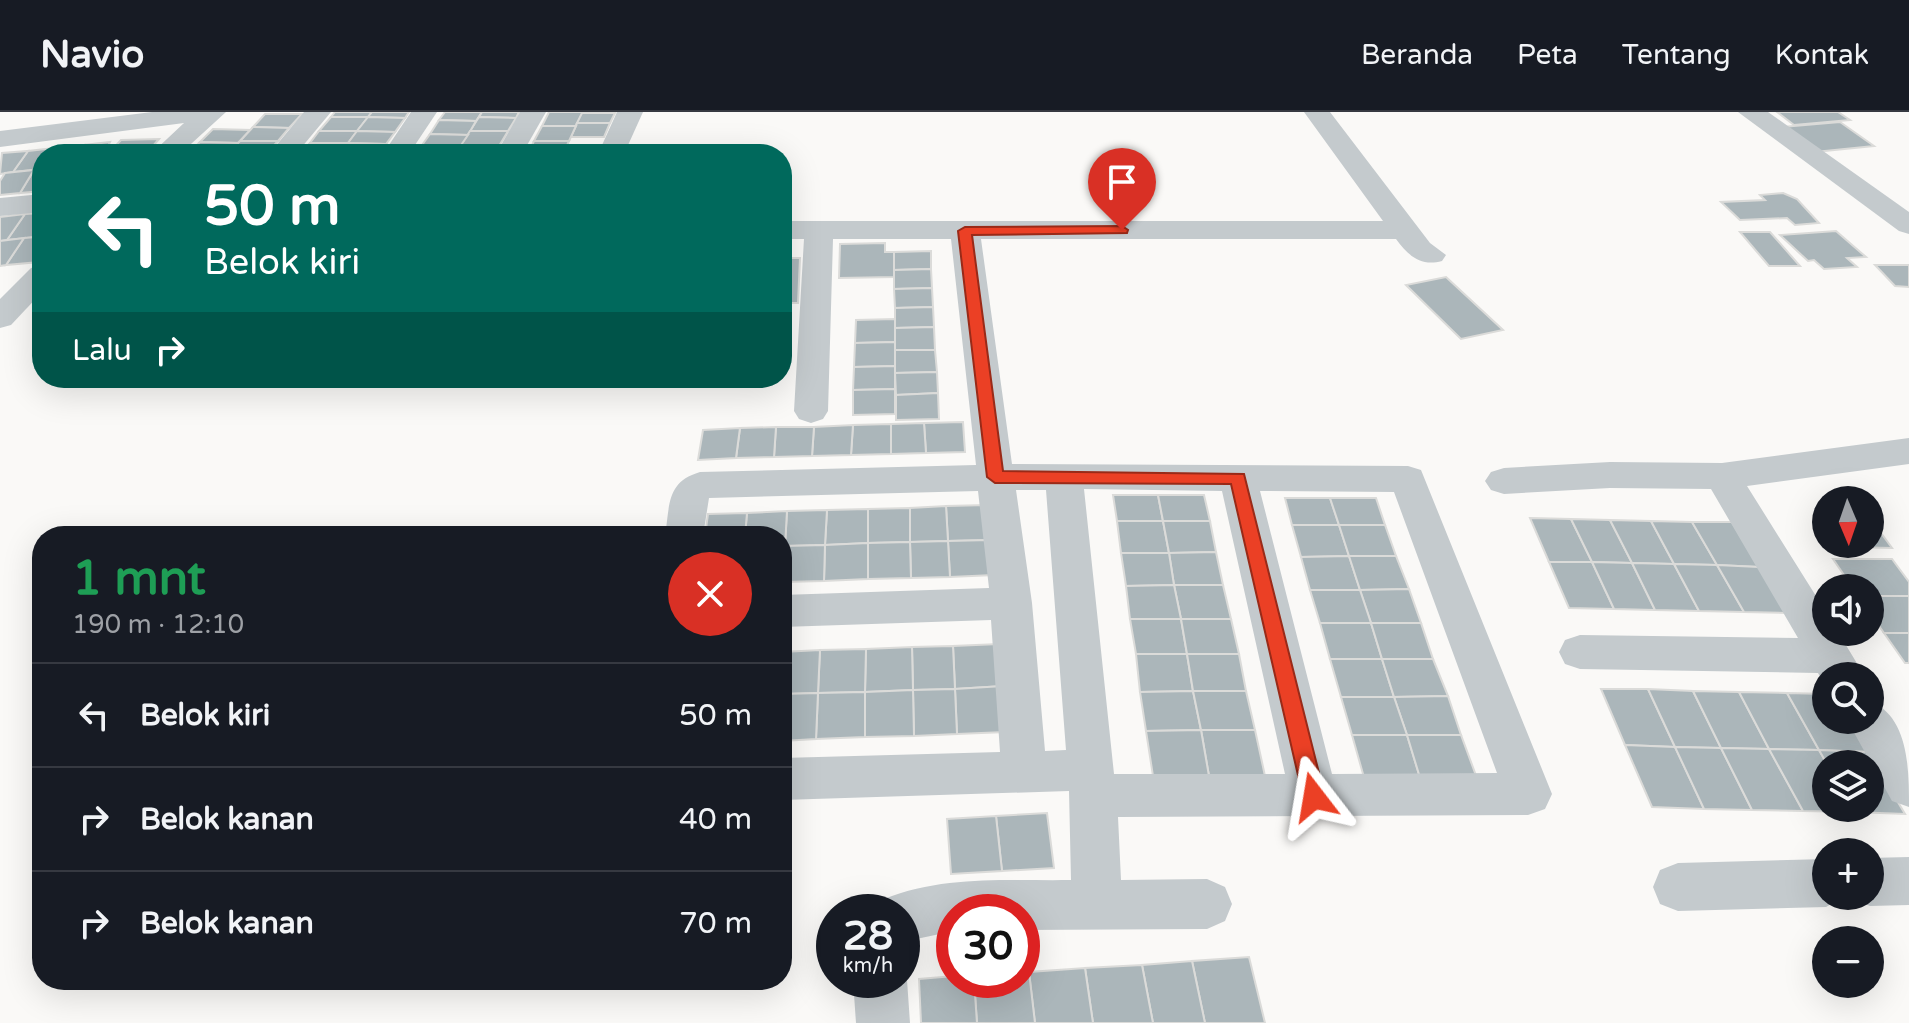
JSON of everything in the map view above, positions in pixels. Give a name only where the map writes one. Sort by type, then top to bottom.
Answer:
[{"type":"street","points":[[0,139],[213,112],[176,144]]},
{"type":"street","points":[[291,144],[318,112]]},
{"type":"street","points":[[403,144],[424,112]]},
{"type":"street","points":[[515,144],[533,112]]},
{"type":"street","points":[[616,144],[630,112]]},
{"type":"street","points":[[1317,112],[1419,249],[1431,255]]},
{"type":"street","points":[[1751,112],[1909,225]]},
{"type":"street","points":[[0,207],[32,204]]},
{"type":"street","points":[[792,230],[1404,230]]},
{"type":"street","points":[[811,411],[819,230]]},
{"type":"street","points":[[965,231],[1011,603],[1024,772]]},
{"type":"street","points":[[0,276],[32,274]]},
{"type":"street","points":[[0,318],[32,284]]},
{"type":"street","points":[[1504,481],[1610,475],[1722,476],[1909,451]]},
{"type":"street","points":[[1064,476],[1092,783],[1097,905]]},
{"type":"street","points":[[686,526],[692,489],[700,485],[1064,476],[1408,479],[1528,794],[1314,797],[1092,783],[1024,772],[792,779]]},
{"type":"street","points":[[1722,476],[1835,662]]},
{"type":"street","points":[[1238,478],[1314,797]]},
{"type":"street","points":[[792,611],[1011,603]]},
{"type":"street","points":[[1580,652],[1812,665]]},
{"type":"street","points":[[1877,734],[1909,786]]},
{"type":"street","points":[[1884,882],[1909,881]]},
{"type":"street","points":[[1678,887],[1812,883]]},
{"type":"street","points":[[920,912],[943,906],[1207,904]]},
{"type":"street","points":[[881,998],[883,1023]]},
{"type":"building","points":[[335,112],[372,112],[368,117],[331,117]]},
{"type":"building","points":[[372,112],[409,112],[405,118],[368,117]]},
{"type":"building","points":[[445,112],[482,112],[476,121],[439,120]]},
{"type":"building","points":[[482,112],[519,112],[516,118],[479,117]]},
{"type":"building","points":[[549,112],[583,112],[576,126],[542,126]]},
{"type":"building","points":[[1777,112],[1838,112],[1850,120],[1794,125]]},
{"type":"building","points":[[582,113],[615,113],[610,123],[577,123]]},
{"type":"building","points":[[265,114],[302,114],[289,128],[253,127]]},
{"type":"building","points":[[331,117],[368,117],[357,131],[319,131]]},
{"type":"building","points":[[368,117],[405,118],[395,132],[357,131]]},
{"type":"building","points":[[479,117],[516,118],[508,131],[470,131]]},
{"type":"building","points":[[439,120],[476,121],[468,135],[430,134]]},
{"type":"building","points":[[1840,122],[1874,146],[1815,152],[1782,127]]},
{"type":"building","points":[[577,123],[610,123],[604,137],[571,137]]},
{"type":"building","points":[[542,126],[576,126],[569,141],[534,141]]},
{"type":"building","points":[[253,127],[289,128],[278,141],[240,141]]},
{"type":"building","points":[[213,129],[250,130],[238,143],[200,142]]},
{"type":"building","points":[[319,131],[357,131],[348,143],[310,143]]},
{"type":"building","points":[[357,131],[395,132],[386,144],[348,143]]},
{"type":"building","points":[[470,131],[508,131],[500,144],[462,144]]},
{"type":"building","points":[[430,134],[468,135],[462,144],[423,144]]},
{"type":"building","points":[[159,139],[155,144],[117,144],[121,140]]},
{"type":"building","points":[[240,141],[278,141],[275,144],[237,144]]},
{"type":"building","points":[[534,141],[569,141],[568,144],[533,144]]},
{"type":"building","points":[[200,142],[238,143],[237,144],[198,144]]},
{"type":"building","points":[[28,151],[32,151],[32,170],[13,172]]},
{"type":"building","points":[[28,151],[13,172],[0,174],[2,153]]},
{"type":"building","points":[[32,170],[20,193],[0,195],[0,181],[5,173]]},
{"type":"building","points":[[32,173],[32,192],[20,193]]},
{"type":"building","points":[[1783,193],[1797,199],[1819,223],[1795,225],[1787,218],[1740,220],[1721,202],[1765,200],[1760,195]]},
{"type":"building","points":[[25,214],[32,214],[32,237],[7,240]]},
{"type":"building","points":[[25,214],[7,240],[0,241],[0,217]]},
{"type":"building","points":[[1836,231],[1866,257],[1847,258],[1857,267],[1824,269],[1814,260],[1808,261],[1780,235]]},
{"type":"building","points":[[1740,232],[1770,232],[1800,266],[1769,266]]},
{"type":"building","points":[[24,238],[32,238],[32,263],[6,265]]},
{"type":"building","points":[[24,238],[6,265],[0,266],[0,241]]},
{"type":"building","points":[[885,243],[885,252],[894,252],[894,277],[839,278],[840,244]]},
{"type":"building","points":[[931,251],[931,269],[894,270],[894,252]]},
{"type":"building","points":[[792,258],[800,258],[798,303],[792,303]]},
{"type":"building","points":[[1875,265],[1909,265],[1909,287],[1895,286]]},
{"type":"building","points":[[931,269],[932,288],[894,289],[894,270]]},
{"type":"building","points":[[1446,277],[1503,330],[1461,339],[1406,285]]},
{"type":"building","points":[[932,288],[933,307],[895,308],[894,289]]},
{"type":"building","points":[[933,307],[934,327],[895,328],[895,308]]},
{"type":"building","points":[[895,319],[895,342],[855,343],[856,320]]},
{"type":"building","points":[[934,327],[935,350],[895,350],[895,328]]},
{"type":"building","points":[[895,342],[895,366],[854,367],[855,343]]},
{"type":"building","points":[[895,350],[935,350],[937,372],[895,373]]},
{"type":"building","points":[[895,366],[895,389],[853,390],[854,367]]},
{"type":"building","points":[[937,372],[938,393],[896,395],[895,373]]},
{"type":"building","points":[[895,389],[895,414],[853,415],[853,390]]},
{"type":"building","points":[[938,393],[939,419],[896,420],[896,395]]},
{"type":"building","points":[[963,422],[965,452],[926,453],[924,423]]},
{"type":"building","points":[[924,423],[926,453],[891,454],[891,424]]},
{"type":"building","points":[[891,424],[891,454],[851,455],[853,425]]},
{"type":"building","points":[[853,425],[851,455],[812,456],[814,427]]},
{"type":"building","points":[[776,427],[814,427],[812,456],[774,457]]},
{"type":"building","points":[[776,427],[774,457],[736,458],[740,428]]},
{"type":"building","points":[[740,428],[736,458],[698,460],[703,430]]},
{"type":"building","points":[[1113,495],[1158,495],[1163,521],[1117,521]]},
{"type":"building","points":[[1158,495],[1204,495],[1210,521],[1163,521]]},
{"type":"building","points":[[1285,498],[1330,498],[1339,525],[1292,525]]},
{"type":"building","points":[[1330,498],[1376,498],[1385,525],[1339,525]]},
{"type":"building","points":[[988,505],[990,540],[948,541],[946,506]]},
{"type":"building","points":[[946,506],[948,541],[910,542],[910,508]]},
{"type":"building","points":[[910,508],[910,542],[868,543],[868,509]]},
{"type":"building","points":[[868,509],[868,543],[825,545],[827,510]]},
{"type":"building","points":[[827,510],[825,545],[792,546],[792,526],[786,526],[787,511]]},
{"type":"building","points":[[787,511],[786,526],[746,526],[747,513]]},
{"type":"building","points":[[747,513],[746,526],[706,526],[708,514]]},
{"type":"building","points":[[1530,518],[1571,519],[1592,562],[1549,562]]},
{"type":"building","points":[[1571,519],[1610,520],[1632,563],[1592,562]]},
{"type":"building","points":[[1610,520],[1651,521],[1674,564],[1632,563]]},
{"type":"building","points":[[1117,521],[1163,521],[1169,553],[1121,553]]},
{"type":"building","points":[[1163,521],[1210,521],[1216,552],[1169,553]]},
{"type":"building","points":[[1651,521],[1692,522],[1717,565],[1674,564]]},
{"type":"building","points":[[1692,522],[1732,522],[1759,567],[1717,565]]},
{"type":"building","points":[[1292,525],[1339,525],[1349,556],[1301,557]]},
{"type":"building","points":[[1339,525],[1385,525],[1396,556],[1349,556]]},
{"type":"building","points":[[1884,537],[1892,548],[1884,548]]},
{"type":"building","points":[[990,540],[994,575],[950,577],[948,541]]},
{"type":"building","points":[[948,541],[950,577],[911,578],[910,542]]},
{"type":"building","points":[[910,542],[911,578],[868,579],[868,543]]},
{"type":"building","points":[[868,543],[868,579],[824,581],[825,545]]},
{"type":"building","points":[[825,545],[824,581],[792,582],[792,546]]},
{"type":"building","points":[[1216,552],[1223,585],[1174,585],[1169,553]]},
{"type":"building","points":[[1121,553],[1169,553],[1174,585],[1126,586]]},
{"type":"building","points":[[1349,556],[1360,590],[1310,590],[1301,557]]},
{"type":"building","points":[[1349,556],[1396,556],[1409,589],[1360,590]]},
{"type":"building","points":[[1833,559],[1892,559],[1909,582],[1909,596],[1884,596],[1884,574],[1843,574]]},
{"type":"building","points":[[1549,562],[1592,562],[1614,609],[1569,608]]},
{"type":"building","points":[[1592,562],[1632,563],[1655,610],[1614,609]]},
{"type":"building","points":[[1632,563],[1674,564],[1699,611],[1655,610]]},
{"type":"building","points":[[1674,564],[1717,565],[1744,612],[1699,611]]},
{"type":"building","points":[[1717,565],[1759,567],[1787,613],[1744,612]]},
{"type":"building","points":[[1174,585],[1223,585],[1231,619],[1181,619]]},
{"type":"building","points":[[1174,585],[1181,619],[1130,619],[1126,586]]},
{"type":"building","points":[[1409,589],[1421,623],[1371,623],[1360,590]]},
{"type":"building","points":[[1310,590],[1360,590],[1371,623],[1320,623]]},
{"type":"building","points":[[1884,596],[1909,596],[1909,633],[1884,633]]},
{"type":"building","points":[[1130,619],[1181,619],[1187,654],[1136,654]]},
{"type":"building","points":[[1181,619],[1231,619],[1239,654],[1187,654]]},
{"type":"building","points":[[1320,623],[1371,623],[1382,659],[1330,659]]},
{"type":"building","points":[[1371,623],[1421,623],[1433,659],[1382,659]]},
{"type":"building","points":[[1884,633],[1909,633],[1909,663],[1905,663]]},
{"type":"building","points":[[999,644],[1003,686],[955,689],[953,646]]},
{"type":"building","points":[[953,646],[955,689],[913,690],[912,647]]},
{"type":"building","points":[[912,647],[913,690],[865,692],[866,649]]},
{"type":"building","points":[[866,649],[865,692],[818,693],[820,650]]},
{"type":"building","points":[[820,650],[818,693],[792,694],[792,651]]},
{"type":"building","points":[[1136,654],[1187,654],[1193,691],[1140,692]]},
{"type":"building","points":[[1187,654],[1239,654],[1246,691],[1193,691]]},
{"type":"building","points":[[1330,659],[1382,659],[1394,697],[1341,697]]},
{"type":"building","points":[[1382,659],[1433,659],[1448,696],[1394,697]]},
{"type":"building","points":[[1003,686],[1006,732],[957,734],[955,689]]},
{"type":"building","points":[[955,689],[957,734],[914,736],[913,690]]},
{"type":"building","points":[[1601,689],[1648,689],[1675,747],[1625,745]]},
{"type":"building","points":[[1648,689],[1693,691],[1721,748],[1675,747]]},
{"type":"building","points":[[913,690],[914,736],[865,737],[865,692]]},
{"type":"building","points":[[1193,691],[1201,730],[1146,731],[1140,692]]},
{"type":"building","points":[[1193,691],[1246,691],[1255,730],[1201,730]]},
{"type":"building","points":[[1693,691],[1739,692],[1769,749],[1721,748]]},
{"type":"building","points":[[865,692],[865,737],[816,739],[818,693]]},
{"type":"building","points":[[1739,692],[1787,693],[1819,750],[1769,749]]},
{"type":"building","points":[[818,693],[816,739],[792,740],[792,694]]},
{"type":"building","points":[[1787,693],[1812,694],[1812,734],[1857,734],[1867,750],[1819,750]]},
{"type":"building","points":[[1448,696],[1461,735],[1407,735],[1394,697]]},
{"type":"building","points":[[1341,697],[1394,697],[1407,735],[1352,735]]},
{"type":"building","points":[[1201,730],[1255,730],[1265,776],[1209,776]]},
{"type":"building","points":[[1201,730],[1209,776],[1153,776],[1146,731]]},
{"type":"building","points":[[1352,735],[1407,735],[1421,781],[1365,781]]},
{"type":"building","points":[[1407,735],[1461,735],[1478,781],[1421,781]]},
{"type":"building","points":[[1625,745],[1675,747],[1704,809],[1652,807]]},
{"type":"building","points":[[1675,747],[1721,748],[1752,810],[1704,809]]},
{"type":"building","points":[[1721,748],[1769,749],[1803,811],[1752,810]]},
{"type":"building","points":[[1769,749],[1819,750],[1812,750],[1812,811],[1803,811]]},
{"type":"building","points":[[1884,779],[1905,814],[1884,813]]},
{"type":"building","points":[[1047,813],[1054,868],[1002,871],[996,816]]},
{"type":"building","points":[[996,816],[1002,871],[951,874],[947,819]]},
{"type":"building","points":[[1249,957],[1265,1023],[1205,1023],[1192,961]]},
{"type":"building","points":[[1192,961],[1205,1023],[1153,1023],[1142,965]]},
{"type":"building","points":[[1142,965],[1153,1023],[1093,1023],[1085,968]]},
{"type":"building","points":[[1085,968],[1093,1023],[1035,1023],[1032,998],[1040,998],[1040,971]]},
{"type":"building","points":[[936,978],[936,998],[975,998],[977,1023],[921,1023],[920,979]]},
{"type":"building","points":[[975,998],[1032,998],[1035,1023],[977,1023]]},
{"type":"route","points":[[1122,230],[965,231],[995,477],[1238,478],[1314,797]]}]
